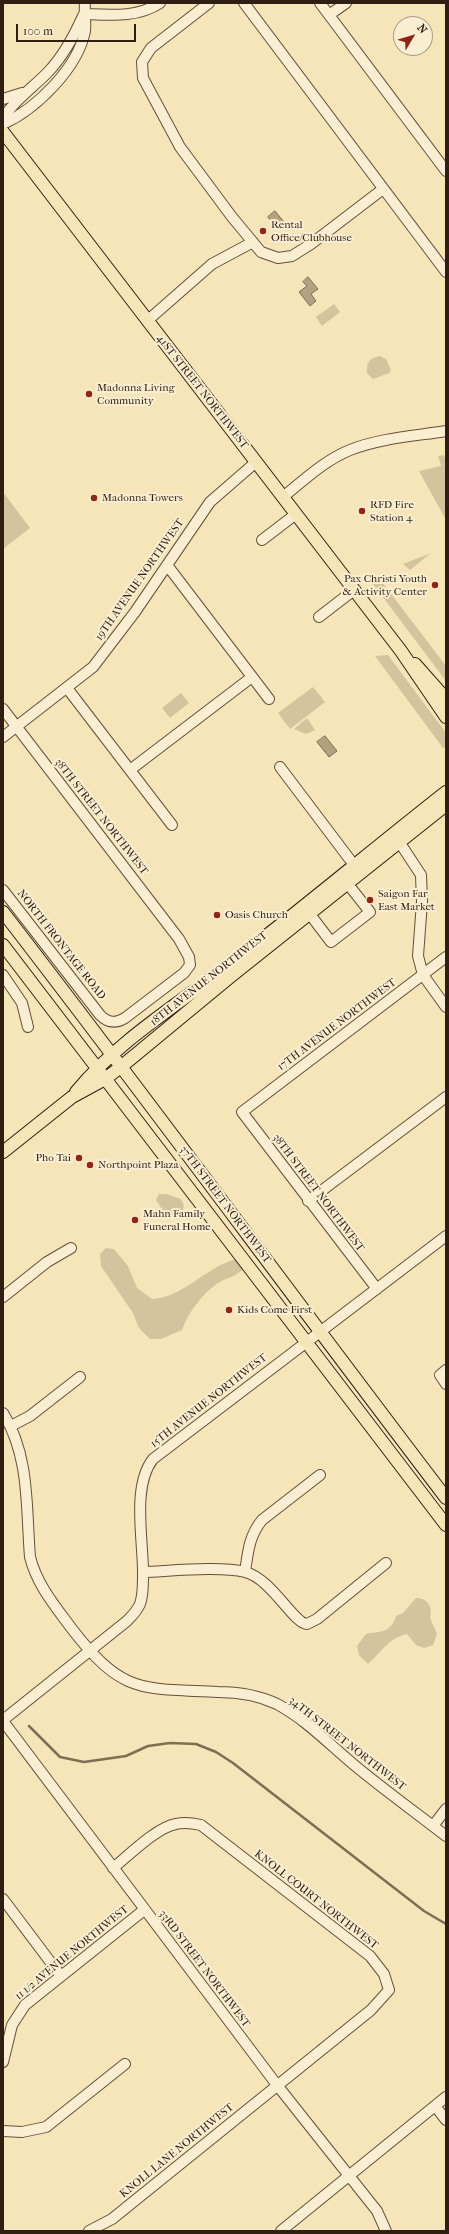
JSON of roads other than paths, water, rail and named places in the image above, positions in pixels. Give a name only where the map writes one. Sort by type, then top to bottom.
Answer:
[{"type":"main road","name":"41ST STREET NORTHWEST","points":[[3,132],[401,651],[446,717]]},
{"type":"main road","name":"41ST STREET NORTHWEST","points":[[401,651],[420,668],[446,698]]},
{"type":"main road","name":"18TH AVENUE NORTHWEST","points":[[3,1152],[72,1097],[106,1078],[122,1066],[309,913],[348,883],[446,792]]},
{"type":"main road","name":"18TH AVENUE NORTHWEST","points":[[72,1097],[96,1067],[225,969],[354,865],[446,805]]},
{"type":"main road","name":"37TH STREET NORTHWEST","points":[[3,912],[122,1066],[319,1332],[446,1498]]},
{"type":"main road","name":"37TH STREET NORTHWEST","points":[[3,945],[446,1525]]},
{"type":"street","points":[[3,124],[16,118],[54,85],[70,68],[79,50],[85,30],[84,3]]},
{"type":"street","points":[[84,14],[130,14],[143,11],[160,3]]},
{"type":"street","points":[[209,3],[151,48],[142,62],[143,78],[180,146],[253,242],[265,254],[278,258],[287,258],[311,244],[383,189]]},
{"type":"street","points":[[244,3],[446,272]]},
{"type":"street","points":[[320,3],[446,171]]},
{"type":"street","points":[[330,16],[346,3]]},
{"type":"street","points":[[3,118],[9,109],[49,71],[72,42],[84,14]]},
{"type":"street","points":[[49,71],[54,85]]},
{"type":"street","points":[[3,99],[19,95],[35,84]]},
{"type":"street","points":[[147,321],[212,264],[253,242]]},
{"type":"street","points":[[283,497],[329,461],[350,450],[379,442],[446,431]]},
{"type":"street","name":"19TH AVENUE NORTHWEST","points":[[3,737],[87,673],[99,660],[135,612],[210,502],[256,462]]},
{"type":"street","points":[[262,540],[296,514]]},
{"type":"street","points":[[167,565],[269,699]]},
{"type":"street","points":[[320,617],[354,590]]},
{"type":"street","points":[[130,770],[252,677]]},
{"type":"street","points":[[67,688],[172,825]]},
{"type":"street","name":"38TH STREET NORTHWEST","points":[[3,709],[179,939]]},
{"type":"street","points":[[280,767],[354,865]]},
{"type":"street","points":[[396,838],[417,867],[423,882],[417,949],[424,975],[446,1007]]},
{"type":"street","points":[[309,913],[331,942],[370,912],[348,883]]},
{"type":"street","name":"NORTH FRONTAGE ROAD","points":[[3,890],[100,1016]]},
{"type":"street","name":"18TH AVENUE NORTHWEST","points":[[100,1016],[108,1022],[122,1020],[184,973],[188,969],[190,961],[179,939]]},
{"type":"street","name":"17TH AVENUE NORTHWEST","points":[[242,1112],[446,957]]},
{"type":"street","points":[[3,975],[22,1003],[28,1028]]},
{"type":"street","points":[[308,1200],[446,1097]]},
{"type":"street","name":"38TH STREET NORTHWEST","points":[[242,1112],[377,1288]]},
{"type":"street","name":"15TH AVENUE NORTHWEST","points":[[3,1720],[134,1614],[142,1599],[143,1572],[141,1491],[145,1472],[150,1463],[159,1454],[305,1342],[446,1236]]},
{"type":"street","points":[[3,1297],[47,1262],[71,1248]]},
{"type":"street","points":[[443,1373],[446,1384]]},
{"type":"street","points":[[11,1426],[30,1416],[80,1377]]},
{"type":"street","name":"34TH STREET NORTHWEST","points":[[3,1413],[11,1426],[24,1469],[30,1557],[33,1568],[43,1590],[89,1651],[115,1675],[139,1686],[149,1688],[236,1692],[258,1697],[276,1704],[294,1716],[446,1836]]},
{"type":"street","points":[[245,1572],[250,1538],[255,1528],[262,1520],[320,1474]]},
{"type":"street","points":[[143,1572],[245,1572],[267,1584],[298,1621],[307,1624],[317,1619],[386,1563]]},
{"type":"street","name":"33RD STREET NORTHWEST","points":[[3,1720],[144,1910],[277,2085],[377,2211],[386,2231]]},
{"type":"street","points":[[434,1826],[446,1809]]},
{"type":"street","name":"KNOLL COURT NORTHWEST","points":[[113,1868],[155,1835],[174,1824],[201,1825],[378,1964],[384,1974],[389,1990],[382,2000],[277,2085]]},
{"type":"street","points":[[3,1899],[61,1976]]},
{"type":"street","name":"11 1/2 AVENUE NORTHWEST","points":[[3,2062],[12,2026],[18,2014],[36,1996],[144,1910]]},
{"type":"street","points":[[3,2131],[22,2132],[46,2127],[125,2064]]},
{"type":"street","name":"KNOLL LANE NORTHWEST","points":[[89,2231],[112,2219],[277,2085]]},
{"type":"street","points":[[281,2231],[446,2097]]},
{"type":"street","points":[[435,2106],[446,2120]]},
{"type":"waterway","points":[[29,1726],[60,1757],[84,1762],[126,1756],[148,1746],[170,1743],[196,1744],[216,1752],[233,1763],[424,1911],[446,1924]]},
{"type":"place","name":"Rental Office/Clubhouse","points":[[263,231]]},
{"type":"place","name":"Madonna Living Community","points":[[89,394]]},
{"type":"place","name":"Madonna Towers","points":[[94,498]]},
{"type":"place","name":"RFD Fire Station 4","points":[[362,511]]},
{"type":"place","name":"Pax Christi Youth & Activity Center","points":[[435,585]]},
{"type":"place","name":"Saigon Far East Market","points":[[370,900]]},
{"type":"place","name":"Oasis Church","points":[[217,915]]},
{"type":"place","name":"Pho Tai","points":[[79,1158]]},
{"type":"place","name":"Northpoint Plaza","points":[[90,1165]]},
{"type":"place","name":"Mahn Family Funeral Home","points":[[135,1220]]},
{"type":"place","name":"Kids Come First","points":[[229,1310]]}]
